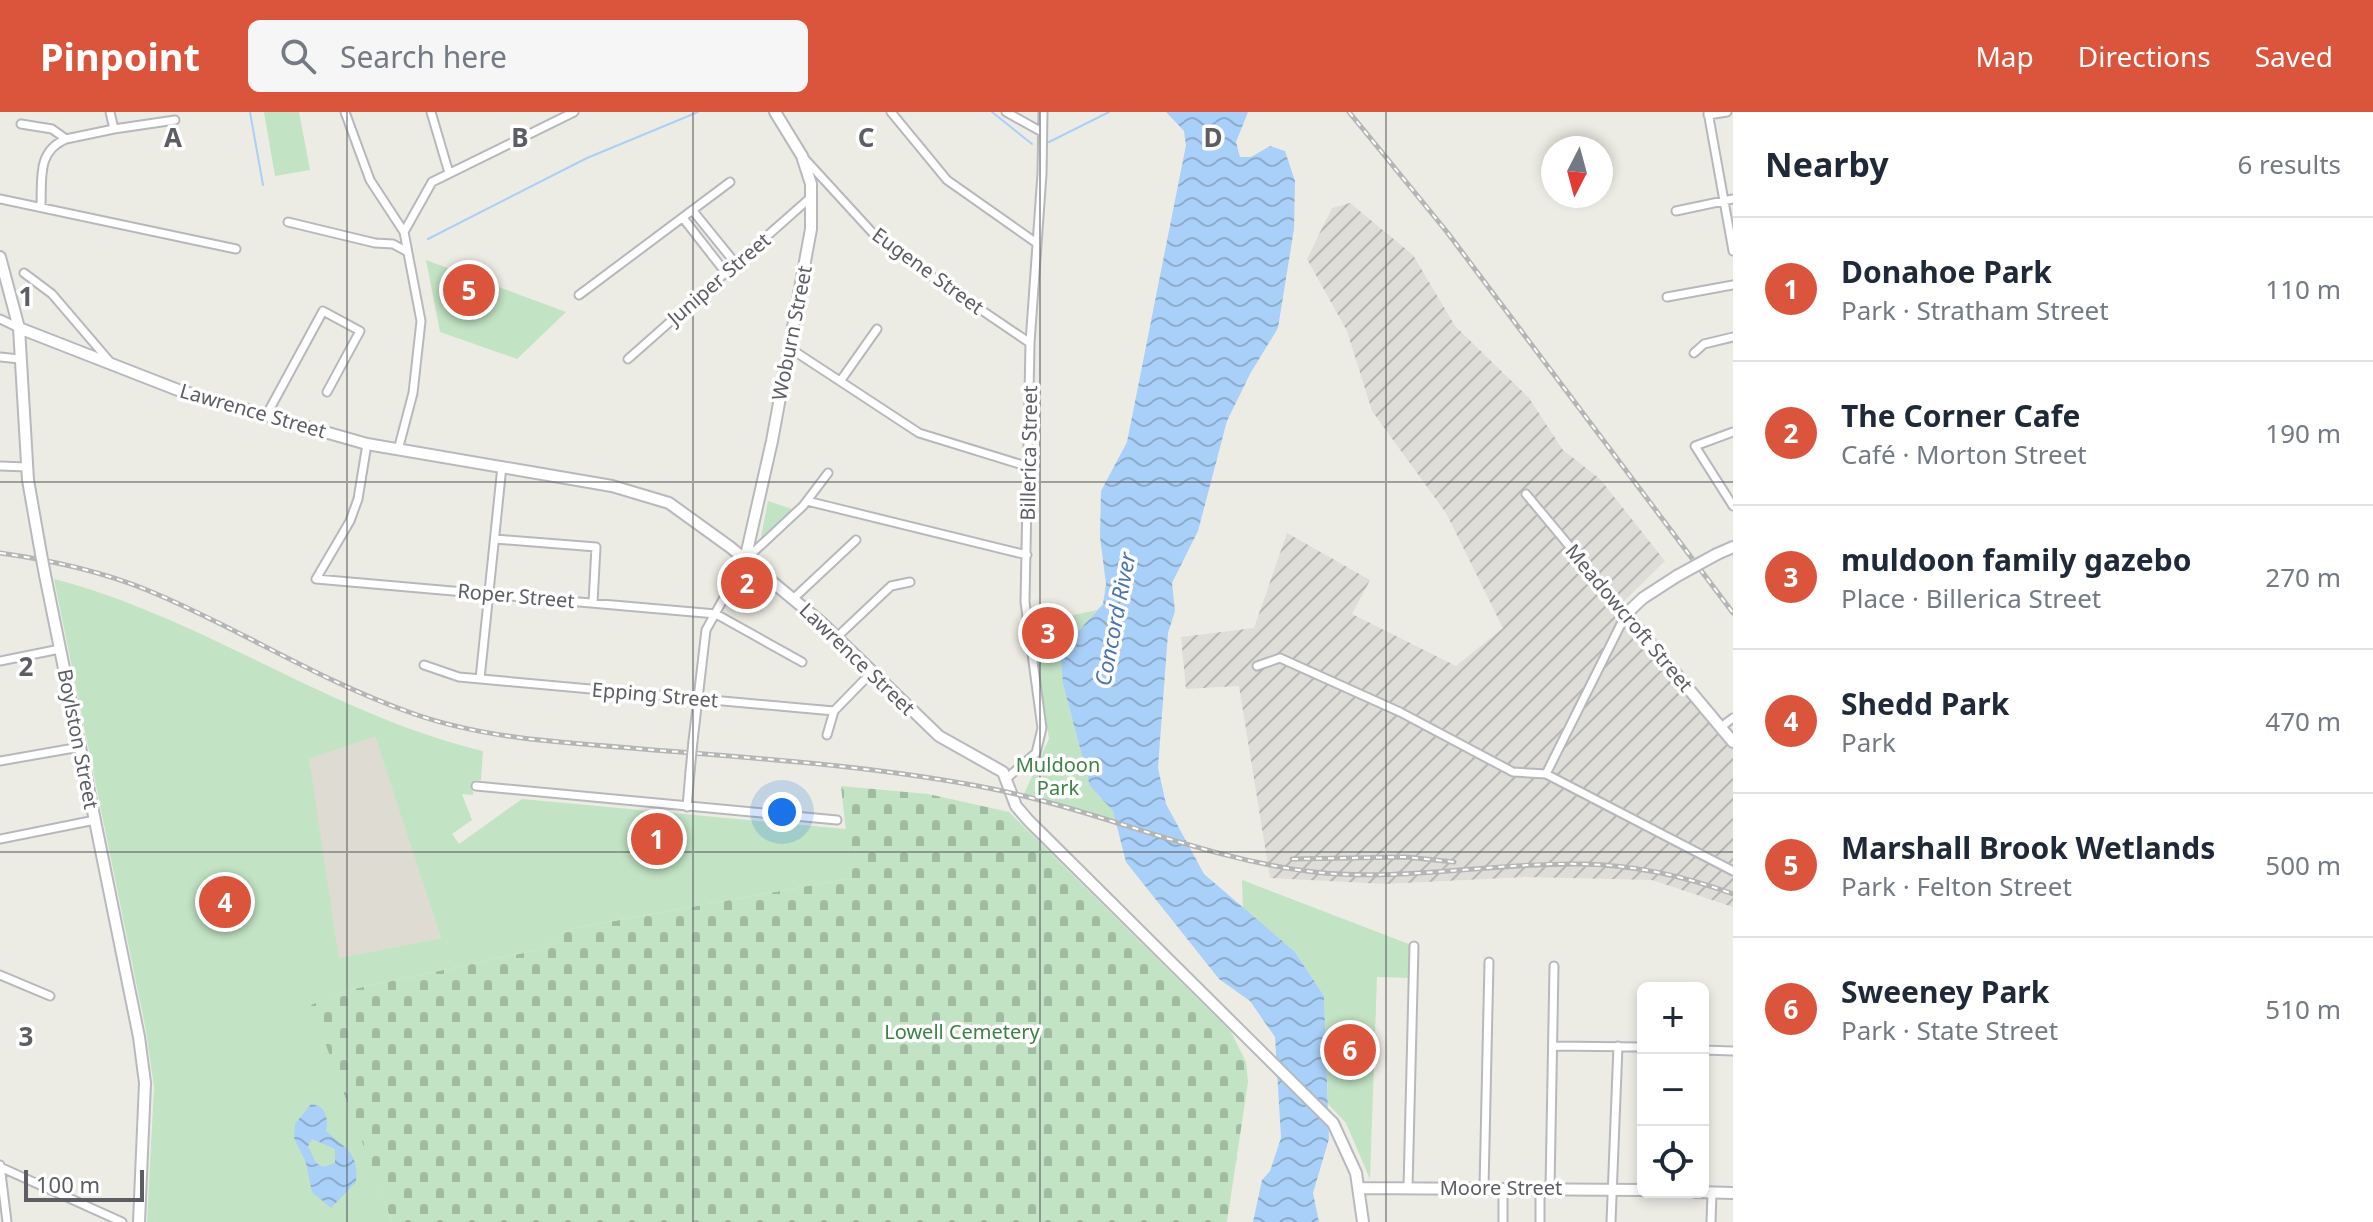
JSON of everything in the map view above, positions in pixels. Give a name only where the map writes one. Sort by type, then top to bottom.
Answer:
[{"type":"main road","name":"Woburn Street","points":[[745,560],[811,229],[811,184],[802,156],[775,112]]},
{"type":"main road","name":"Boylston Street","points":[[0,257],[19,328],[27,467],[41,554],[139,1037],[145,1083],[139,1222]]},
{"type":"main road","name":"Lawrence Street","points":[[19,328],[178,390],[367,444],[645,493],[688,513],[837,637],[939,736],[997,768],[1007,778]]},
{"type":"main road","points":[[1626,614],[1643,598],[1677,576],[1733,547]]},
{"type":"main road","name":"Meadowcroft Street","points":[[1626,614],[1733,742]]},
{"type":"main road","points":[[1007,778],[1016,806],[1029,821],[1333,1123],[1346,1145],[1360,1188],[1363,1222]]},
{"type":"main road","name":"Moore Street","points":[[1360,1188],[1637,1190]]},
{"type":"main road","points":[[1709,1193],[1733,1193]]},
{"type":"street","points":[[110,112],[114,129]]},
{"type":"street","points":[[345,112],[349,131],[370,180],[404,232],[421,321],[413,393],[398,450]]},
{"type":"street","points":[[431,112],[449,173]]},
{"type":"street","points":[[404,232],[432,182],[574,112]]},
{"type":"street","points":[[891,112],[947,180],[1035,242]]},
{"type":"street","points":[[1006,112],[1042,132]]},
{"type":"street","name":"Billerica Street","points":[[1007,778],[1030,760],[1042,737],[1026,626],[1030,343],[1042,174],[1043,112]]},
{"type":"street","points":[[1727,112],[1708,114],[1733,251]]},
{"type":"street","points":[[41,205],[44,156],[51,145],[114,129],[175,120]]},
{"type":"street","points":[[21,124],[52,129],[66,139]]},
{"type":"street","name":"Eugene Street","points":[[802,156],[881,242],[1030,343]]},
{"type":"street","points":[[579,295],[730,182]]},
{"type":"street","name":"Juniper Street","points":[[628,359],[810,198]]},
{"type":"street","points":[[0,199],[41,205],[236,249]]},
{"type":"street","points":[[1676,211],[1733,199]]},
{"type":"street","points":[[693,211],[736,264]]},
{"type":"street","points":[[683,218],[726,273]]},
{"type":"street","points":[[288,222],[375,243],[393,244],[406,251]]},
{"type":"street","points":[[24,273],[52,294],[112,365]]},
{"type":"street","points":[[1667,297],[1733,285]]},
{"type":"street","points":[[267,414],[323,311],[360,331],[327,392]]},
{"type":"street","points":[[0,319],[19,328]]},
{"type":"street","points":[[841,380],[877,329]]},
{"type":"street","points":[[1694,353],[1704,344],[1733,337]]},
{"type":"street","points":[[788,347],[919,433],[1029,467]]},
{"type":"street","points":[[0,357],[20,359]]},
{"type":"street","points":[[1733,432],[1695,446],[1733,506]]},
{"type":"street","name":"Roper Street","points":[[367,444],[358,499],[350,521],[316,579],[716,614]]},
{"type":"street","points":[[0,466],[27,467]]},
{"type":"street","points":[[480,679],[502,466]]},
{"type":"street","points":[[687,807],[703,638],[745,560],[807,501],[828,473]]},
{"type":"street","name":"Meadowcroft Street","points":[[1526,494],[1626,614]]},
{"type":"street","points":[[807,501],[1027,555]]},
{"type":"street","points":[[495,539],[596,547],[593,603]]},
{"type":"street","points":[[793,599],[856,540]]},
{"type":"street","points":[[837,637],[891,586],[910,582]]},
{"type":"street","points":[[716,614],[802,662]]},
{"type":"street","points":[[1546,774],[1626,614]]},
{"type":"street","points":[[0,661],[60,649]]},
{"type":"street","points":[[1257,666],[1280,658],[1386,706],[1513,772],[1546,774],[1733,871]]},
{"type":"street","name":"Epping Street","points":[[424,665],[448,675],[480,679],[834,711]]},
{"type":"street","points":[[827,735],[834,711],[872,672]]},
{"type":"street","points":[[1721,727],[1733,718]]},
{"type":"street","points":[[0,761],[80,747]]},
{"type":"street","points":[[476,786],[837,820]]},
{"type":"street","points":[[0,839],[95,820]]},
{"type":"street","points":[[1408,1188],[1414,946]]},
{"type":"street","points":[[1484,1188],[1489,962]]},
{"type":"street","points":[[1540,1222],[1545,1188],[1553,1046],[1554,966]]},
{"type":"street","points":[[0,975],[50,996]]},
{"type":"street","points":[[1553,1046],[1637,1047]]},
{"type":"street","points":[[1611,1222],[1618,1046]]},
{"type":"street","points":[[1709,1050],[1733,1051]]},
{"type":"street","points":[[0,1165],[7,1222]]},
{"type":"street","points":[[0,1165],[122,1222]]},
{"type":"street","points":[[1503,1188],[1503,1222]]},
{"type":"street","points":[[1711,1222],[1712,1193]]},
{"type":"shaded area","points":[[1350,203],[1413,255],[1455,326],[1529,398],[1563,450],[1600,479],[1665,561],[1612,613],[1733,746],[1733,907],[1652,880],[1525,877],[1385,884],[1270,878],[1239,686],[1186,689],[1181,637],[1254,628],[1287,533],[1370,580],[1352,614],[1456,666],[1503,628],[1446,513],[1372,411],[1347,331],[1307,259],[1332,208]]},
{"type":"shaded area","points":[[375,735],[441,938],[339,958],[308,759]]},
{"type":"green space","points":[[264,112],[299,112],[310,170],[275,176]]},
{"type":"green space","points":[[426,260],[566,312],[517,359],[440,332]]},
{"type":"green space","points":[[768,501],[795,510],[760,542]]},
{"type":"green space","points":[[54,579],[163,617],[373,714],[427,735],[483,751],[481,780],[474,780],[473,795],[462,794],[472,820],[452,834],[459,844],[522,799],[846,829],[851,878],[570,929],[537,950],[344,991],[311,1005],[392,1222],[147,1222],[154,1087],[146,1031]],"holes":[[[375,736],[441,938],[339,958],[309,759]]]},
{"type":"green space","name":"Muldoon Park","points":[[1097,610],[1072,638],[1063,684],[1090,786],[1113,811],[1116,820],[1024,794],[1049,739],[1032,624]]},
{"type":"green space","name":"Lowell Cemetery","points":[[841,786],[928,794],[1009,812],[1231,1032],[1246,1062],[1248,1082],[1227,1222],[392,1222],[310,1005],[344,991],[537,950],[570,929],[851,878]]},
{"type":"green space","points":[[1242,880],[1414,946],[1413,978],[1377,977],[1370,1179],[1346,1123],[1328,1104],[1324,996],[1295,952],[1243,909]]},
{"type":"water","name":"Concord River","points":[[1166,112],[1248,112],[1236,142],[1240,157],[1251,157],[1270,146],[1285,151],[1295,181],[1294,229],[1278,328],[1250,374],[1227,421],[1198,531],[1172,583],[1175,611],[1168,633],[1158,768],[1166,804],[1204,874],[1295,952],[1324,996],[1329,1139],[1313,1193],[1319,1222],[1253,1222],[1262,1180],[1270,1171],[1281,1138],[1275,1037],[1250,1001],[1219,979],[1126,862],[1113,811],[1090,786],[1063,684],[1061,659],[1072,638],[1103,604],[1106,584],[1100,537],[1101,491],[1127,442],[1186,145],[1184,131]]},
{"type":"water","points":[[311,1104],[320,1107],[327,1117],[326,1131],[353,1157],[356,1182],[331,1208],[312,1192],[306,1163],[294,1138],[295,1124]],"holes":[[[312,1139],[335,1149],[335,1163],[323,1167],[316,1163],[308,1146]]]},
{"type":"waterway","points":[[250,112],[263,185]]},
{"type":"waterway","points":[[428,239],[587,158],[698,112]]},
{"type":"waterway","points":[[992,112],[1032,144]]},
{"type":"waterway","points":[[1049,142],[1109,112]]},
{"type":"railway","points":[[1349,112],[1447,232],[1733,613]]},
{"type":"railway","points":[[0,553],[75,567],[129,583],[180,604],[373,698],[436,721],[483,732],[530,739],[821,764],[936,779],[1033,798],[1233,857],[1314,872],[1381,875],[1550,864],[1602,865],[1659,873],[1733,894]]},
{"type":"railway","points":[[1292,859],[1406,857],[1454,862]]},
{"type":"place","name":"Marshall Brook Wetlands","points":[[469,290]]},
{"type":"place","name":"The Corner Cafe","points":[[747,583]]},
{"type":"place","name":"muldoon family gazebo","points":[[1048,633]]},
{"type":"place","name":"Donahoe Park","points":[[657,839]]},
{"type":"place","name":"Shedd Park","points":[[225,902]]},
{"type":"place","name":"Sweeney Park","points":[[1350,1050]]}]
